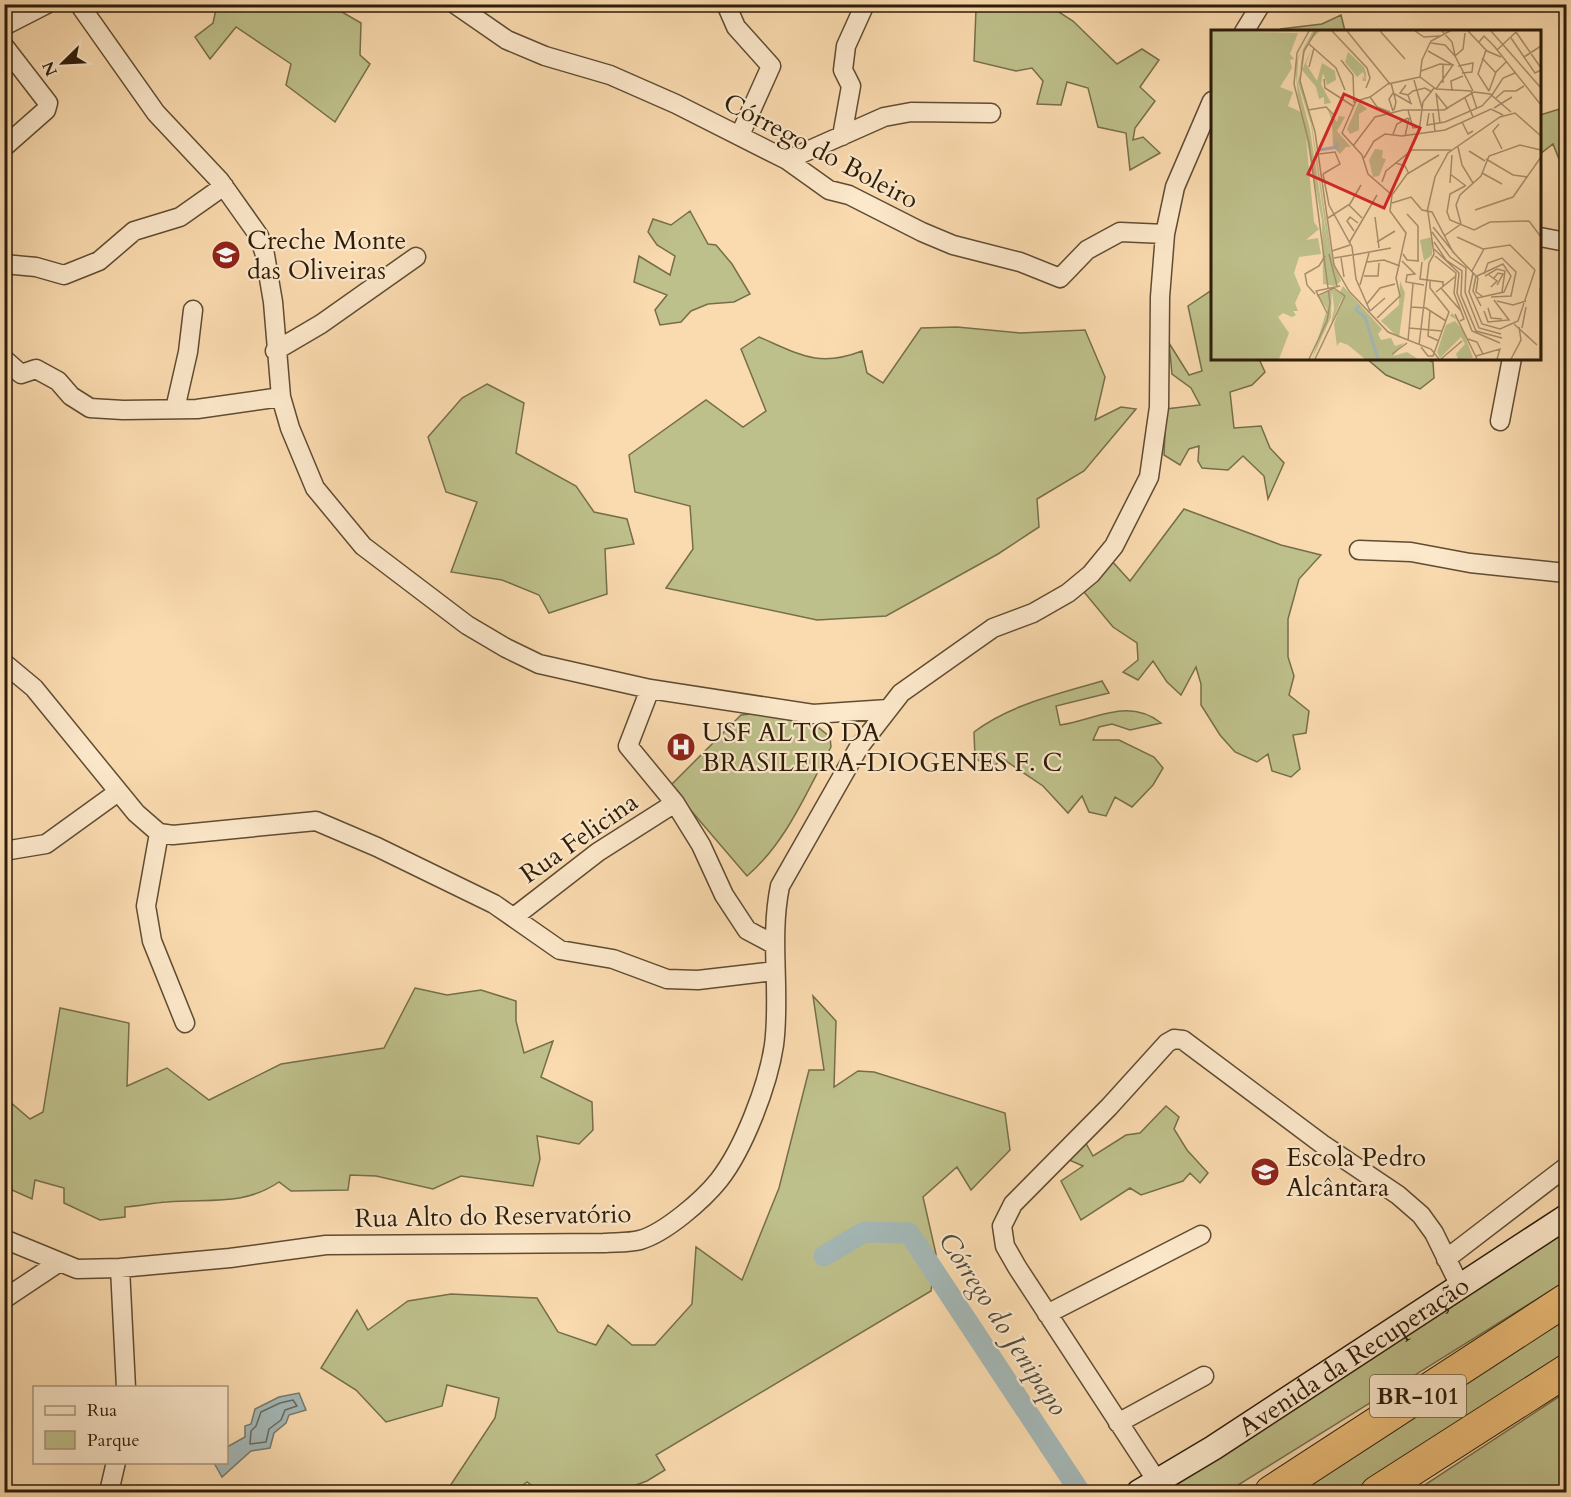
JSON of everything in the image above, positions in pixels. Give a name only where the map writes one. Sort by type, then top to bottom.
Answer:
[{"type":"highway","name":"BR-101","points":[[1271,1492],[1566,1300]]},
{"type":"highway","name":"BR-101","points":[[1377,1492],[1566,1371]]},
{"type":"main road","name":"Avenida da Recuperação","points":[[1148,1487],[1566,1217]]},
{"type":"street","points":[[4,26],[47,4]]},
{"type":"street","points":[[79,4],[156,113],[224,186],[259,236],[265,255],[273,302],[281,397],[290,429],[315,488],[363,546],[467,625],[539,664],[650,688],[813,714],[888,709]]},
{"type":"street","name":"Córrego do Boleiro","points":[[455,4],[507,40],[545,56],[610,75],[740,135],[787,160],[828,190],[849,195],[953,245],[1020,262],[1060,278],[1087,250],[1120,232],[1165,234]]},
{"type":"street","points":[[726,4],[736,27],[771,66],[740,135]]},
{"type":"street","points":[[842,136],[851,86],[843,70],[846,46],[865,4]]},
{"type":"street","points":[[1245,30],[1261,4]]},
{"type":"street","points":[[4,46],[48,103],[46,110],[4,147]]},
{"type":"street","name":"Rua Alto do Reservatório","points":[[4,1239],[77,1269],[120,1268],[230,1258],[326,1245],[604,1243],[640,1240],[670,1224],[719,1180],[743,1138],[764,1085],[774,1046],[774,912],[780,886],[859,747],[901,693],[958,650],[993,628],[1034,613],[1068,593],[1091,574],[1114,546],[1149,477],[1157,433],[1165,234],[1175,187],[1211,103]]},
{"type":"street","points":[[787,160],[884,117],[911,112],[991,113]]},
{"type":"street","points":[[4,264],[36,267],[64,276],[99,261],[134,231],[180,217],[224,186]]},
{"type":"street","points":[[1541,237],[1566,242]]},
{"type":"street","points":[[276,351],[321,324],[416,257]]},
{"type":"street","points":[[176,409],[188,351],[193,310]]},
{"type":"street","points":[[4,359],[21,374],[36,369],[58,381],[71,396],[90,408],[197,409],[281,397]]},
{"type":"street","points":[[1500,421],[1512,360]]},
{"type":"street","points":[[1359,550],[1411,552],[1470,563],[1566,573]]},
{"type":"street","points":[[4,663],[34,688],[118,792],[159,833],[173,835],[316,821],[377,847],[494,904],[560,950],[613,959],[667,979],[698,980],[775,971]]},
{"type":"street","points":[[650,688],[628,746],[675,803],[701,845],[724,895],[747,930],[775,945]]},
{"type":"street","points":[[4,851],[46,844],[118,792]]},
{"type":"street","name":"Rua Felicina","points":[[514,917],[598,852],[675,803]]},
{"type":"street","points":[[159,833],[146,906],[152,941],[184,1023]]},
{"type":"street","points":[[1148,1487],[1119,1422],[1005,1246],[1002,1226],[1006,1216],[1030,1186],[1174,1039],[1183,1040],[1322,1144],[1398,1195],[1421,1215],[1434,1233],[1460,1286]]},
{"type":"street","points":[[1446,1259],[1566,1167]]},
{"type":"street","points":[[1047,1314],[1201,1235]]},
{"type":"street","points":[[4,1299],[58,1263]]},
{"type":"street","points":[[120,1268],[126,1386]]},
{"type":"street","points":[[1119,1422],[1203,1376]]},
{"type":"street","points":[[109,1492],[116,1464]]},
{"type":"green space","points":[[217,5],[330,5],[361,23],[360,55],[370,64],[335,122],[286,85],[291,64],[236,27],[210,59],[195,37],[213,23]]},
{"type":"green space","points":[[992,5],[1048,5],[1073,21],[1117,64],[1142,49],[1159,60],[1140,87],[1155,101],[1135,128],[1133,140],[1143,137],[1160,153],[1130,170],[1126,133],[1098,127],[1088,88],[1067,82],[1061,105],[1037,104],[1043,81],[1032,68],[1016,71],[974,61],[976,9]]},
{"type":"green space","points":[[1341,15],[1345,30],[1280,29],[1322,24]]},
{"type":"green space","points":[[1566,107],[1566,163],[1559,159],[1553,144],[1541,153],[1541,115]]},
{"type":"green space","points":[[690,211],[708,244],[716,245],[732,264],[750,294],[734,302],[708,304],[691,311],[681,322],[660,325],[655,310],[667,295],[634,282],[639,256],[670,275],[675,256],[657,245],[648,232],[653,219],[671,225]]},
{"type":"green space","points":[[1211,291],[1211,360],[1259,360],[1265,372],[1252,385],[1230,392],[1234,428],[1261,426],[1270,448],[1284,463],[1268,499],[1264,476],[1243,456],[1228,470],[1202,468],[1198,461],[1199,446],[1189,449],[1180,465],[1164,455],[1166,409],[1200,405],[1191,388],[1172,374],[1169,343],[1189,375],[1202,371],[1188,306]]},
{"type":"green space","points":[[957,327],[1020,333],[1085,330],[1105,377],[1095,420],[1121,407],[1136,409],[1084,471],[1037,499],[1039,527],[998,554],[886,616],[817,620],[666,588],[693,549],[690,506],[635,492],[629,455],[706,400],[743,427],[766,411],[741,349],[759,337],[809,357],[821,359],[847,356],[862,351],[867,373],[883,383],[921,328]]},
{"type":"green space","points":[[1368,360],[1428,360],[1433,362],[1434,378],[1420,389],[1386,375]]},
{"type":"green space","points":[[487,384],[524,403],[516,453],[576,486],[594,512],[627,519],[634,544],[605,549],[607,594],[549,613],[539,595],[502,580],[451,572],[477,502],[446,492],[428,437],[462,398]]},
{"type":"green space","points":[[1184,509],[1281,545],[1321,555],[1299,579],[1288,619],[1288,657],[1294,676],[1289,695],[1309,711],[1306,733],[1293,735],[1300,769],[1291,777],[1272,771],[1268,754],[1257,762],[1235,752],[1220,735],[1201,705],[1201,684],[1196,667],[1181,695],[1167,682],[1153,661],[1138,680],[1123,672],[1138,660],[1137,643],[1113,627],[1084,592],[1110,559],[1130,581]]},
{"type":"green space","points":[[1102,681],[1109,693],[1056,706],[1060,725],[1111,712],[1124,711],[1149,715],[1161,723],[1130,730],[1112,724],[1099,727],[1093,740],[1119,740],[1154,757],[1163,768],[1153,785],[1132,807],[1115,797],[1106,816],[1089,812],[1082,796],[1068,813],[1043,786],[1003,759],[991,768],[975,758],[974,732],[988,722],[1019,707]]},
{"type":"green space","points":[[761,713],[808,719],[830,737],[831,747],[784,832],[761,863],[747,876],[670,786],[741,715]]},
{"type":"green space","points":[[415,988],[447,995],[481,990],[516,1001],[516,1021],[524,1053],[553,1041],[541,1077],[592,1102],[593,1130],[579,1144],[537,1136],[540,1159],[533,1186],[461,1176],[433,1189],[376,1176],[350,1175],[348,1190],[291,1191],[279,1182],[265,1190],[238,1198],[125,1207],[125,1217],[100,1220],[64,1203],[64,1188],[35,1180],[32,1199],[12,1190],[5,1112],[10,1102],[30,1119],[43,1112],[60,1008],[129,1023],[127,1086],[167,1068],[209,1100],[281,1064],[384,1048]]},
{"type":"green space","points":[[813,996],[836,1021],[834,1087],[858,1071],[874,1072],[1005,1113],[1010,1150],[971,1190],[957,1167],[923,1197],[936,1254],[931,1291],[656,1455],[665,1470],[647,1481],[617,1492],[541,1492],[527,1482],[514,1492],[446,1492],[495,1418],[499,1398],[447,1385],[442,1406],[386,1422],[356,1390],[321,1368],[357,1310],[368,1330],[408,1301],[451,1294],[537,1298],[558,1332],[596,1345],[608,1325],[632,1345],[655,1345],[692,1304],[696,1247],[742,1280],[779,1188],[809,1070],[824,1070]]},
{"type":"green space","points":[[1166,1106],[1179,1117],[1174,1129],[1187,1150],[1208,1173],[1200,1183],[1190,1173],[1183,1181],[1141,1195],[1130,1188],[1081,1220],[1061,1181],[1083,1166],[1067,1159],[1084,1140],[1093,1156],[1126,1135],[1140,1133]]},
{"type":"green space","points":[[1566,1231],[1566,1281],[1227,1492],[1165,1492],[1465,1296]]},
{"type":"green space","points":[[1566,1314],[1566,1358],[1559,1363],[1350,1492],[1287,1492]]},
{"type":"green space","points":[[1566,1392],[1566,1492],[1414,1492]]},
{"type":"water","points":[[299,1393],[306,1410],[289,1415],[286,1423],[274,1433],[270,1448],[251,1451],[222,1477],[215,1464],[228,1464],[228,1446],[245,1437],[245,1426],[251,1424],[255,1409],[279,1397]]},
{"type":"waterway","name":"Córrego do Jenipapo","points":[[824,1256],[864,1232],[909,1233],[1080,1492]]},
{"type":"place","name":"Creche Monte das Oliveiras","points":[[226,255]]},
{"type":"place","name":"USF ALTO DA BRASILEIRA-DIOGENES F. C","points":[[681,747]]},
{"type":"place","name":"Escola Pedro Alcântara","points":[[1265,1172]]}]
